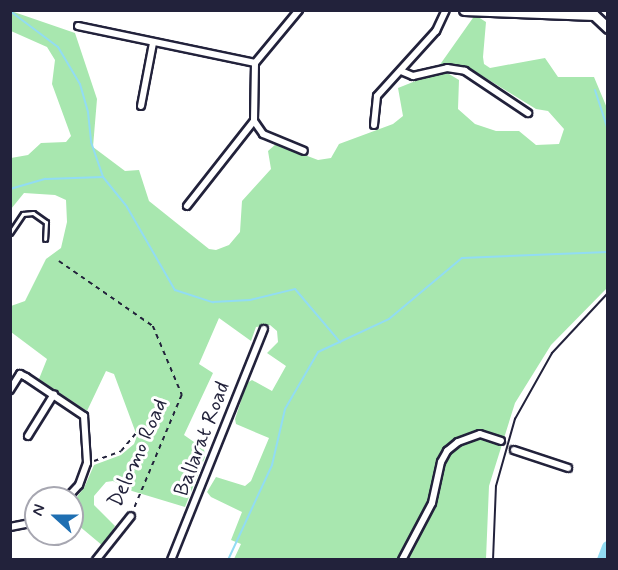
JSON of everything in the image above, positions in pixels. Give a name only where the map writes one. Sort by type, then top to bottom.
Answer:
[{"type":"street","points":[[299,10],[255,63],[254,121],[263,134],[304,151]]},
{"type":"street","points":[[374,125],[377,96],[436,31],[446,10]]},
{"type":"street","points":[[464,10],[593,13],[608,27]]},
{"type":"street","points":[[78,26],[255,63]]},
{"type":"street","points":[[141,106],[153,43]]},
{"type":"street","points":[[400,71],[413,76],[447,68],[465,71],[528,113]]},
{"type":"street","points":[[187,206],[254,121]]},
{"type":"street","name":"Ballarat Road","points":[[171,560],[264,329]]},
{"type":"street","points":[[10,390],[20,375],[54,393],[84,416],[87,463],[77,486]]},
{"type":"street","points":[[28,436],[54,393]]},
{"type":"street","points":[[402,560],[432,503],[445,454],[458,442],[480,434],[501,441]]},
{"type":"street","points":[[514,450],[568,468]]},
{"type":"street","name":"Delomo Road","points":[[96,560],[131,516]]},
{"type":"lane","points":[[10,233],[21,216],[33,213],[46,222],[45,239]]},
{"type":"path","name":"Delomo Road","points":[[59,261],[153,326],[182,395],[131,516]]},
{"type":"path","points":[[87,463],[121,451],[140,428]]},
{"type":"green space","points":[[11,11],[75,33],[97,99],[93,147],[125,171],[139,170],[149,201],[209,249],[216,250],[229,245],[240,232],[242,201],[271,169],[268,151],[276,144],[318,160],[331,158],[339,144],[393,124],[403,116],[398,88],[433,74],[449,74],[459,80],[458,109],[475,124],[496,131],[519,131],[536,145],[559,144],[564,129],[548,111],[536,109],[471,69],[439,66],[475,15],[486,22],[483,57],[484,64],[490,68],[545,58],[558,77],[594,77],[607,108],[607,288],[551,345],[515,403],[489,486],[486,559],[234,559],[241,544],[231,540],[242,512],[211,497],[207,492],[216,477],[245,486],[251,481],[269,438],[236,424],[235,419],[247,383],[252,380],[272,391],[286,366],[267,353],[278,342],[277,331],[270,325],[256,327],[251,341],[219,318],[199,364],[213,373],[184,435],[204,449],[205,457],[185,507],[132,491],[113,481],[106,482],[94,496],[94,505],[115,526],[103,546],[84,530],[84,488],[94,465],[121,455],[134,444],[137,436],[114,374],[106,371],[87,411],[39,379],[47,359],[11,332],[11,306],[25,301],[46,259],[61,248],[67,222],[66,200],[55,195],[24,193],[11,209],[11,158],[28,155],[41,143],[66,142],[71,136],[52,84],[55,60],[47,47],[11,31]]},
{"type":"waterway","points":[[10,11],[58,47],[80,84],[88,112],[91,142],[103,176]]},
{"type":"waterway","points":[[595,90],[608,130]]},
{"type":"waterway","points":[[10,189],[46,179],[103,177],[127,207],[175,290],[213,302],[250,300],[295,289],[340,342]]},
{"type":"waterway","points":[[228,560],[272,465],[285,409],[318,352],[389,319],[462,258],[608,252]]},
{"type":"waterway","points":[[603,560],[608,547]]},
{"type":"tunnel","points":[[501,441],[514,450]]},
{"type":"railway","points":[[493,560],[496,486],[515,419],[552,353],[608,293]]}]
